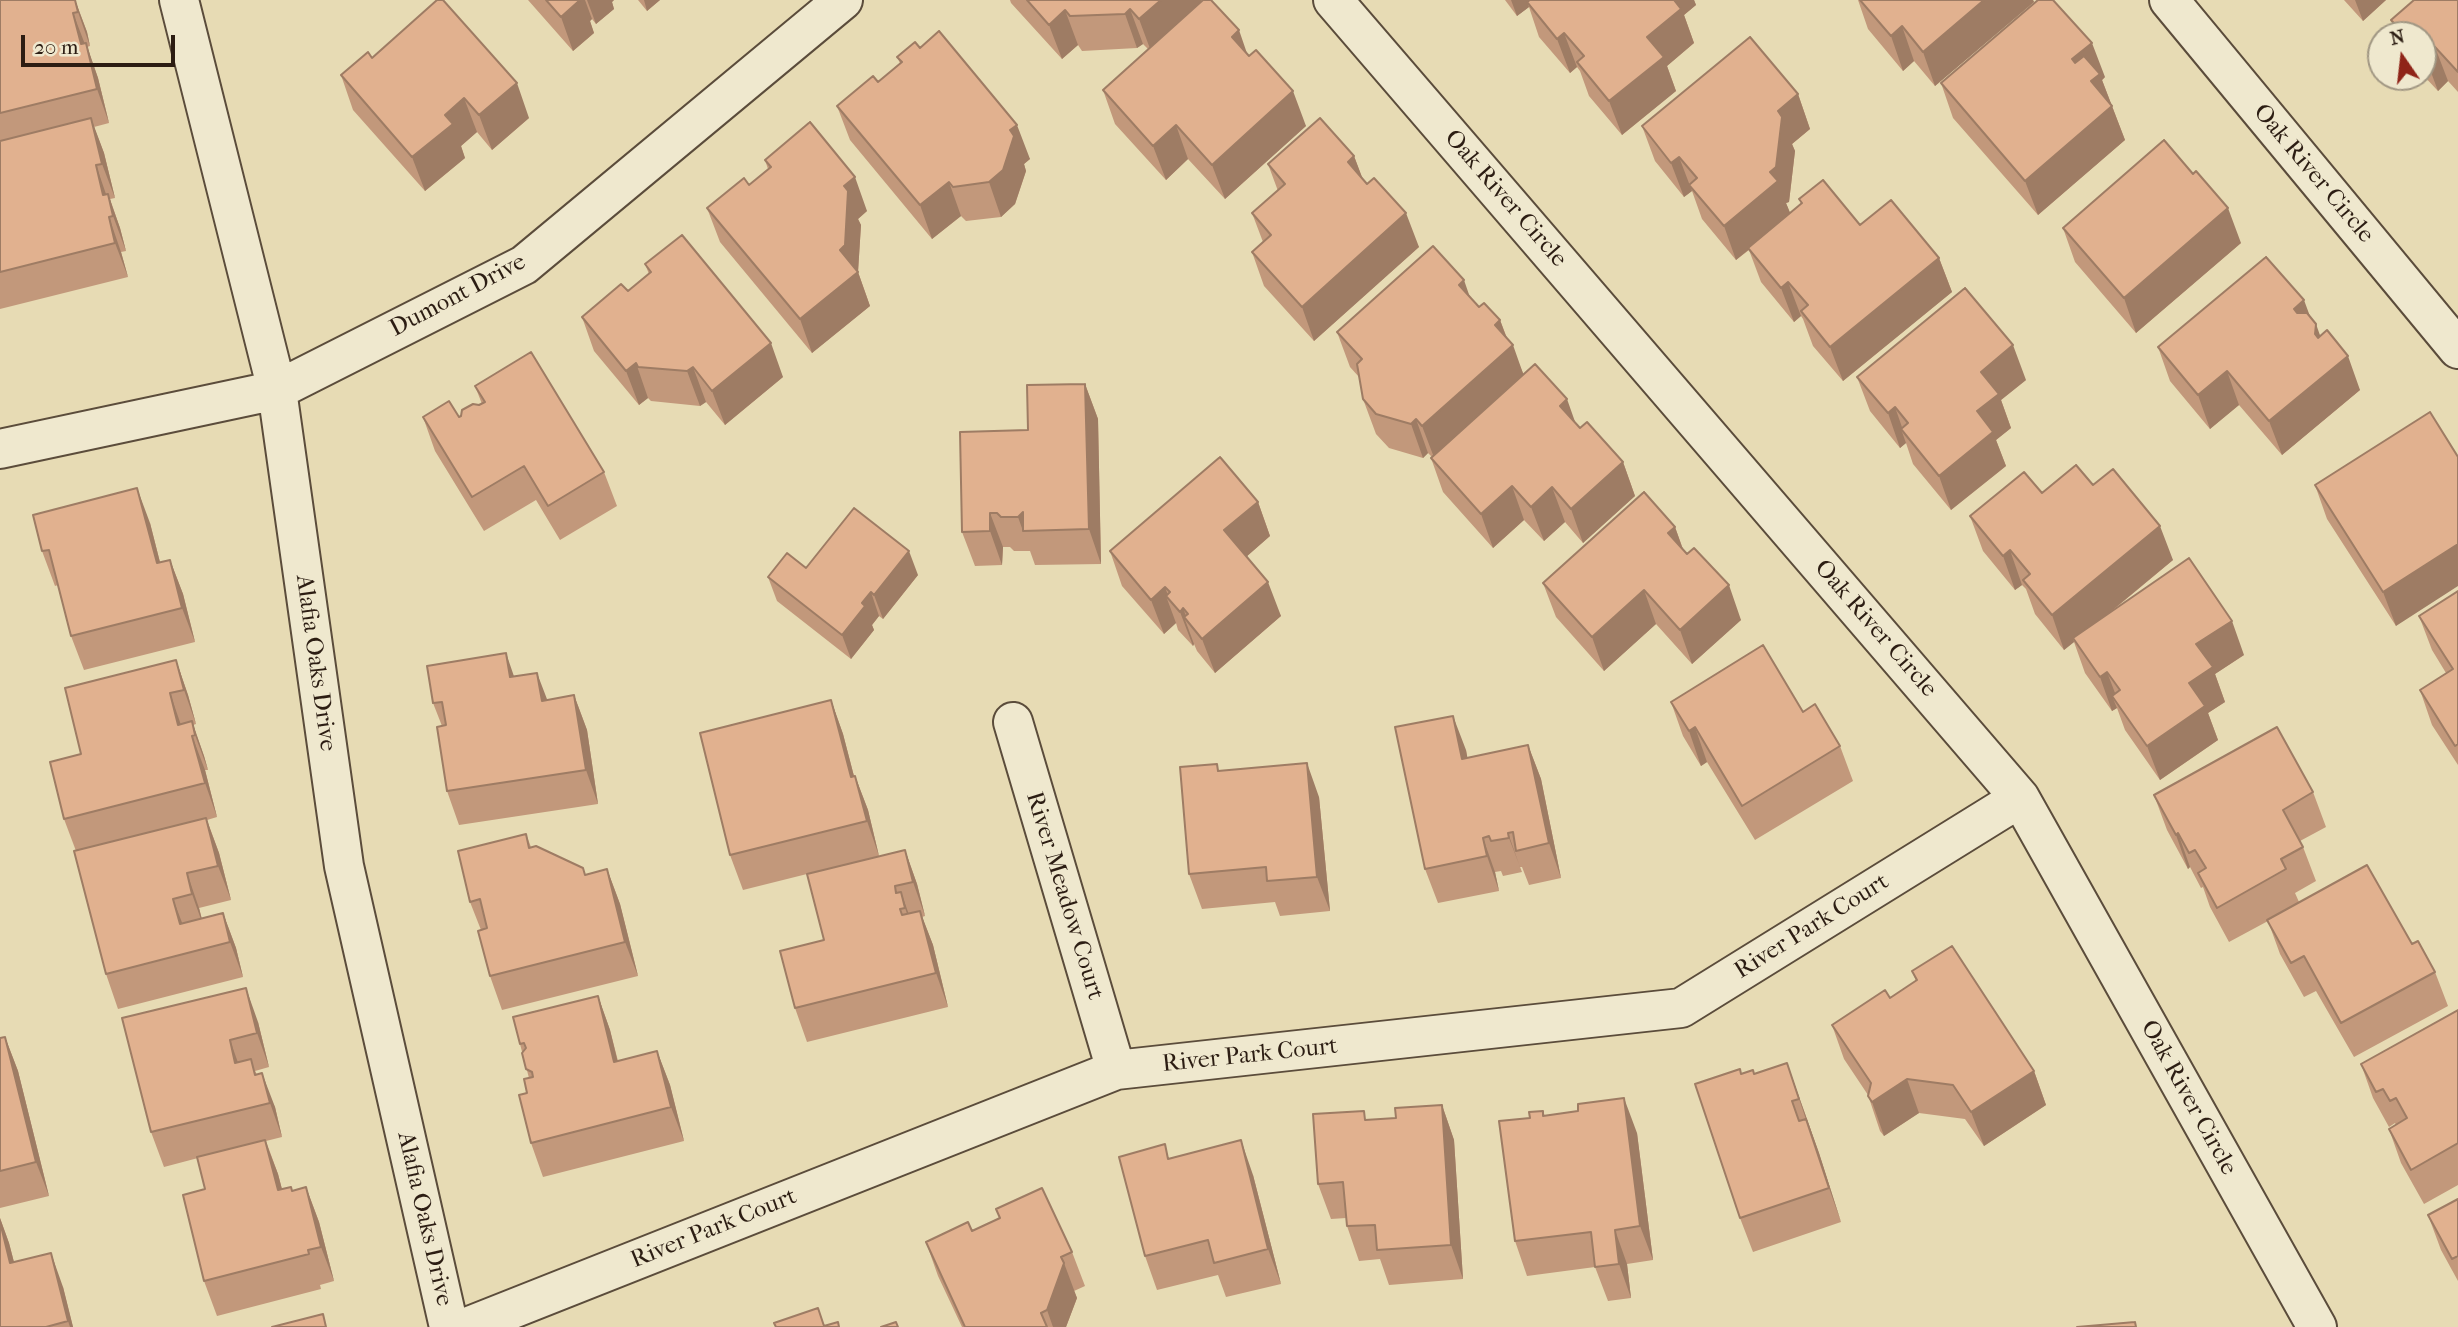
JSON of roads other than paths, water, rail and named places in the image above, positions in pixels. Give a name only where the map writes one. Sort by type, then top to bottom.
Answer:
[{"type":"street","name":"Alafia Oaks Drive","points":[[179,0],[277,390],[344,866],[449,1327]]},
{"type":"street","name":"Dumont Drive","points":[[0,449],[277,390],[524,265],[843,0]]},
{"type":"street","name":"Oak River Circle","points":[[1333,0],[2020,798],[2317,1327]]},
{"type":"street","name":"Oak River Circle","points":[[2169,0],[2458,349]]},
{"type":"street","name":"River Meadow Court","points":[[1013,722],[1116,1070]]},
{"type":"street","name":"River Park Court","points":[[467,1327],[1116,1070],[1681,1009],[2020,798]]}]
